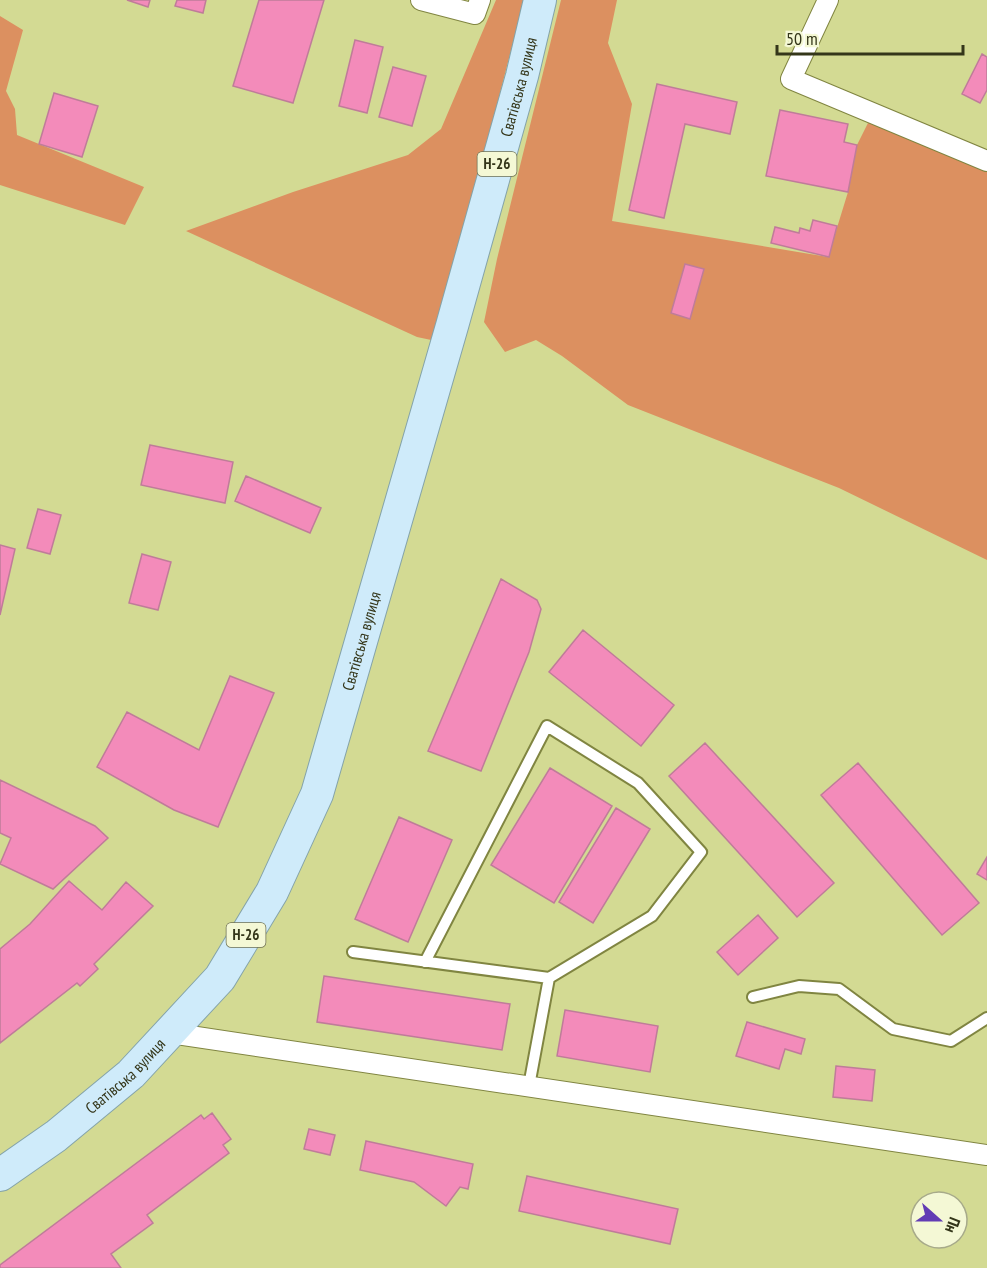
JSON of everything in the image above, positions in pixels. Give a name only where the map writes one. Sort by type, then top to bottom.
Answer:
[{"type":"main road","name":"Сватівська вулиця","points":[[0,1175],[56,1136],[131,1074],[220,978],[272,892],[317,794],[452,326],[522,76],[540,0]]},
{"type":"street","points":[[421,0],[477,7]]},
{"type":"street","points":[[828,0],[791,79],[987,161]]},
{"type":"street","points":[[170,1033],[987,1155]]},
{"type":"lane","points":[[353,952],[425,962],[549,978],[652,916],[701,852],[638,783],[547,726],[425,962]]},
{"type":"lane","points":[[529,1086],[549,978]]},
{"type":"lane","points":[[753,997],[799,986],[839,989],[893,1029],[951,1041],[987,1018]]},
{"type":"shaded area","points":[[496,0],[524,0],[436,341],[417,337],[186,231],[293,192],[408,155],[441,129]]},
{"type":"shaded area","points":[[561,0],[617,0],[608,43],[632,104],[612,221],[828,257],[848,192],[857,145],[869,121],[987,161],[987,560],[839,488],[628,405],[562,356],[536,340],[505,352],[484,322],[497,259]]},
{"type":"shaded area","points":[[0,16],[23,30],[6,91],[15,109],[17,135],[144,187],[125,225],[0,185]]},
{"type":"building","points":[[127,0],[150,0],[148,7]]},
{"type":"building","points":[[177,0],[206,0],[203,13],[175,6]]},
{"type":"building","points":[[259,0],[324,0],[293,103],[233,86]]},
{"type":"building","points":[[355,40],[383,47],[367,113],[339,106]]},
{"type":"building","points":[[982,54],[987,57],[987,90],[980,103],[962,94]]},
{"type":"building","points":[[393,67],[426,76],[412,126],[379,117]]},
{"type":"building","points":[[657,84],[737,102],[730,134],[685,124],[664,218],[629,210]]},
{"type":"building","points":[[54,93],[98,106],[82,157],[39,144]]},
{"type":"building","points":[[780,110],[848,124],[844,142],[857,145],[848,192],[766,176]]},
{"type":"building","points":[[813,220],[837,226],[829,257],[771,243],[775,227],[799,233],[800,228],[810,231]]},
{"type":"building","points":[[685,264],[704,269],[690,319],[671,313]]},
{"type":"building","points":[[150,445],[233,462],[225,503],[141,485]]},
{"type":"building","points":[[246,476],[321,508],[310,533],[235,501]]},
{"type":"building","points":[[38,509],[61,515],[50,554],[27,548]]},
{"type":"building","points":[[0,545],[15,549],[0,615]]},
{"type":"building","points":[[142,554],[171,562],[158,610],[129,603]]},
{"type":"building","points":[[501,579],[537,600],[541,609],[529,652],[481,771],[428,751]]},
{"type":"building","points":[[583,630],[674,705],[641,746],[549,672]]},
{"type":"building","points":[[230,676],[274,693],[218,827],[174,810],[97,767],[127,712],[199,750]]},
{"type":"building","points":[[705,743],[834,883],[797,917],[669,776]]},
{"type":"building","points":[[858,763],[979,903],[942,935],[821,795]]},
{"type":"building","points":[[550,768],[612,806],[554,903],[491,865]]},
{"type":"building","points":[[0,780],[95,826],[108,838],[53,889],[0,864],[11,838],[0,833]]},
{"type":"building","points":[[616,808],[650,829],[593,923],[559,902]]},
{"type":"building","points":[[399,817],[452,840],[408,942],[355,919]]},
{"type":"building","points":[[987,857],[987,880],[977,874]]},
{"type":"building","points":[[69,881],[102,910],[126,882],[153,906],[94,964],[98,969],[80,986],[77,983],[0,1043],[0,949],[30,924]]},
{"type":"building","points":[[758,915],[778,938],[738,975],[717,952]]},
{"type":"building","points":[[324,976],[510,1004],[502,1050],[317,1022]]},
{"type":"building","points":[[565,1010],[658,1026],[650,1072],[557,1056]]},
{"type":"building","points":[[747,1022],[805,1039],[801,1054],[785,1049],[779,1069],[736,1056]]},
{"type":"building","points":[[836,1066],[875,1070],[872,1101],[833,1097]]},
{"type":"building","points":[[212,1113],[231,1139],[223,1145],[229,1153],[147,1215],[153,1223],[111,1254],[121,1268],[0,1268],[0,1265],[201,1115],[204,1119]]},
{"type":"building","points":[[309,1129],[335,1135],[330,1155],[304,1149]]},
{"type":"building","points":[[366,1141],[473,1164],[468,1189],[460,1187],[446,1206],[414,1182],[360,1170]]},
{"type":"building","points":[[527,1176],[678,1209],[670,1244],[519,1211]]}]
